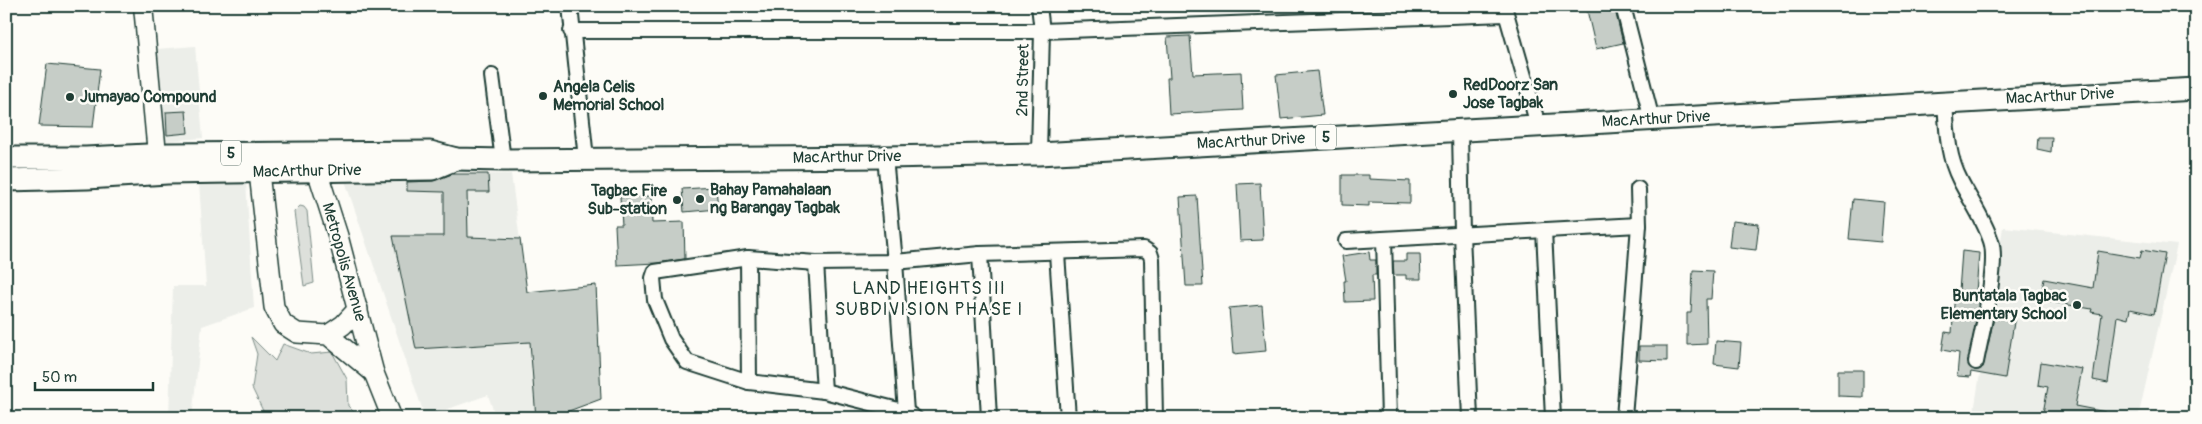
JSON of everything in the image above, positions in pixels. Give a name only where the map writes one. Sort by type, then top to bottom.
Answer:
[{"type":"main road","name":"MacArthur Drive","points":[[6,180],[259,172],[315,162],[430,152],[456,159],[503,160],[1039,154],[2196,89]]},
{"type":"main road","name":"MacArthur Drive","points":[[6,158],[86,158],[157,154],[272,152],[315,162]]},
{"type":"main road","points":[[272,152],[259,172],[274,307],[283,324],[297,333],[328,335],[343,325],[358,309]]},
{"type":"main road","name":"Metropolis Avenue","points":[[315,162],[358,309],[374,372],[392,418]]},
{"type":"main road","name":"Metropolis Avenue","points":[[328,335],[374,372]]},
{"type":"street","points":[[143,6],[157,154]]},
{"type":"street","points":[[570,6],[571,31],[586,159]]},
{"type":"street","name":"2nd Street","points":[[1039,6],[1042,31],[1039,154]]},
{"type":"street","points":[[1623,6],[1652,120]]},
{"type":"street","points":[[571,31],[1042,31],[1505,10],[1538,125]]},
{"type":"street","points":[[492,76],[503,160]]},
{"type":"street","points":[[1945,102],[1947,144],[1951,160],[1991,241],[1993,252],[1990,287],[1976,362]]},
{"type":"street","points":[[1460,131],[1462,234],[1470,418]]},
{"type":"street","points":[[885,157],[895,262],[910,415],[824,391],[748,382],[687,362],[671,339],[656,300],[653,278],[655,272],[748,258],[816,264],[895,262],[980,254],[1144,249],[1150,253],[1152,259],[1155,418]]},
{"type":"street","points":[[1624,418],[1639,225],[1638,189]]},
{"type":"street","points":[[1346,242],[1639,225]]},
{"type":"street","points":[[1544,230],[1553,418]]},
{"type":"street","points":[[1384,239],[1389,418]]},
{"type":"street","points":[[1057,253],[1068,418]]},
{"type":"street","points":[[980,254],[989,418]]},
{"type":"street","points":[[748,258],[748,382]]},
{"type":"street","points":[[816,264],[824,391]]},
{"type":"shaded area","points":[[195,46],[203,138],[166,141],[157,49]]},
{"type":"shaded area","points":[[511,174],[527,292],[596,285],[601,399],[550,418],[496,418],[488,395],[425,417],[343,175]]},
{"type":"shaded area","points":[[199,182],[246,182],[254,308],[202,326],[192,418],[169,418],[173,286],[206,286]]},
{"type":"shaded area","points":[[300,206],[304,207],[307,211],[314,283],[304,286],[294,212]]},
{"type":"shaded area","name":"Buntatala Tagbac Elementary School","points":[[2003,227],[2177,245],[2138,418],[1973,418]]},
{"type":"shaded area","points":[[251,337],[275,361],[283,344],[311,354],[332,352],[347,379],[348,406],[360,418],[262,418],[264,413],[252,388],[257,354]]},
{"type":"building","points":[[1586,6],[1614,6],[1623,43],[1596,49]]},
{"type":"building","points":[[1190,36],[1193,74],[1241,72],[1243,110],[1169,114],[1167,78],[1170,78],[1167,37]]},
{"type":"building","name":"Jumayao Compound","points":[[47,64],[100,69],[93,127],[39,126]]},
{"type":"building","points":[[1317,71],[1323,115],[1281,119],[1276,75]]},
{"type":"building","points":[[186,111],[188,133],[167,135],[166,112]]},
{"type":"building","points":[[2038,137],[2052,137],[2051,152],[2037,149]]},
{"type":"building","points":[[452,174],[488,174],[489,192],[467,192],[468,237],[520,239],[527,292],[596,285],[601,399],[550,418],[536,418],[530,342],[416,349],[393,236],[444,236],[444,192],[407,191],[407,182],[433,181]]},
{"type":"building","points":[[1342,175],[1369,175],[1369,179],[1410,181],[1410,203],[1369,202],[1369,206],[1342,205]]},
{"type":"building","points":[[1260,183],[1263,240],[1240,241],[1237,184]]},
{"type":"building","name":"Bahay Pamahalaan ng Barangay Tagbak","points":[[716,187],[718,209],[684,212],[682,189]]},
{"type":"building","points":[[651,196],[652,223],[684,222],[685,259],[617,265],[615,225],[622,225],[620,197]]},
{"type":"building","points":[[1197,196],[1203,286],[1186,286],[1180,197]]},
{"type":"building","points":[[1853,199],[1884,202],[1881,242],[1849,239]]},
{"type":"building","points":[[1732,221],[1759,224],[1756,250],[1729,247]]},
{"type":"building","points":[[2142,250],[2165,254],[2154,314],[2130,309],[2128,319],[2117,316],[2108,383],[2093,380],[2102,314],[2091,312],[2092,309],[2040,300],[2044,279],[2093,288],[2098,251],[2140,258]]},
{"type":"building","points":[[1962,251],[1979,253],[1976,292],[1978,292],[1978,310],[1968,364],[1974,370],[1983,367],[1995,313],[2015,316],[2005,378],[1971,372],[1970,377],[1957,376],[1959,353],[1942,350],[1945,332],[1952,333],[1955,290],[1959,291]]},
{"type":"building","points":[[1369,252],[1370,260],[1376,260],[1376,275],[1372,275],[1373,301],[1345,302],[1344,281],[1346,281],[1342,256]]},
{"type":"building","points":[[1406,254],[1420,254],[1421,279],[1406,279],[1406,275],[1394,275],[1393,261],[1406,261]]},
{"type":"building","points":[[1693,270],[1713,271],[1711,299],[1706,299],[1707,344],[1687,345],[1687,313],[1691,313]]},
{"type":"building","points":[[1262,305],[1266,351],[1233,354],[1229,308]]},
{"type":"building","points":[[1716,341],[1741,343],[1739,367],[1714,364]]},
{"type":"building","points":[[1639,346],[1667,346],[1667,361],[1639,360]]},
{"type":"building","points":[[2041,362],[2082,369],[2075,406],[2106,412],[2105,418],[2042,418],[2048,387],[2038,385]]},
{"type":"building","points":[[1838,370],[1863,370],[1863,397],[1838,396]]},
{"type":"place","name":"RedDoorz San Jose Tagbak","points":[[1453,94]]},
{"type":"place","name":"Angela Celis Memorial School","points":[[543,96]]},
{"type":"place","name":"Jumayao Compound","points":[[70,97]]},
{"type":"place","name":"Bahay Pamahalaan ng Barangay Tagbak","points":[[700,199]]},
{"type":"place","name":"Tagbac Fire Sub-station","points":[[677,200]]},
{"type":"place","name":"Buntatala Tagbac Elementary School","points":[[2077,305]]},
{"type":"district","name":"LAND HEIGHTS III SUBDIVISION PHASE I","points":[[929,298]]}]
